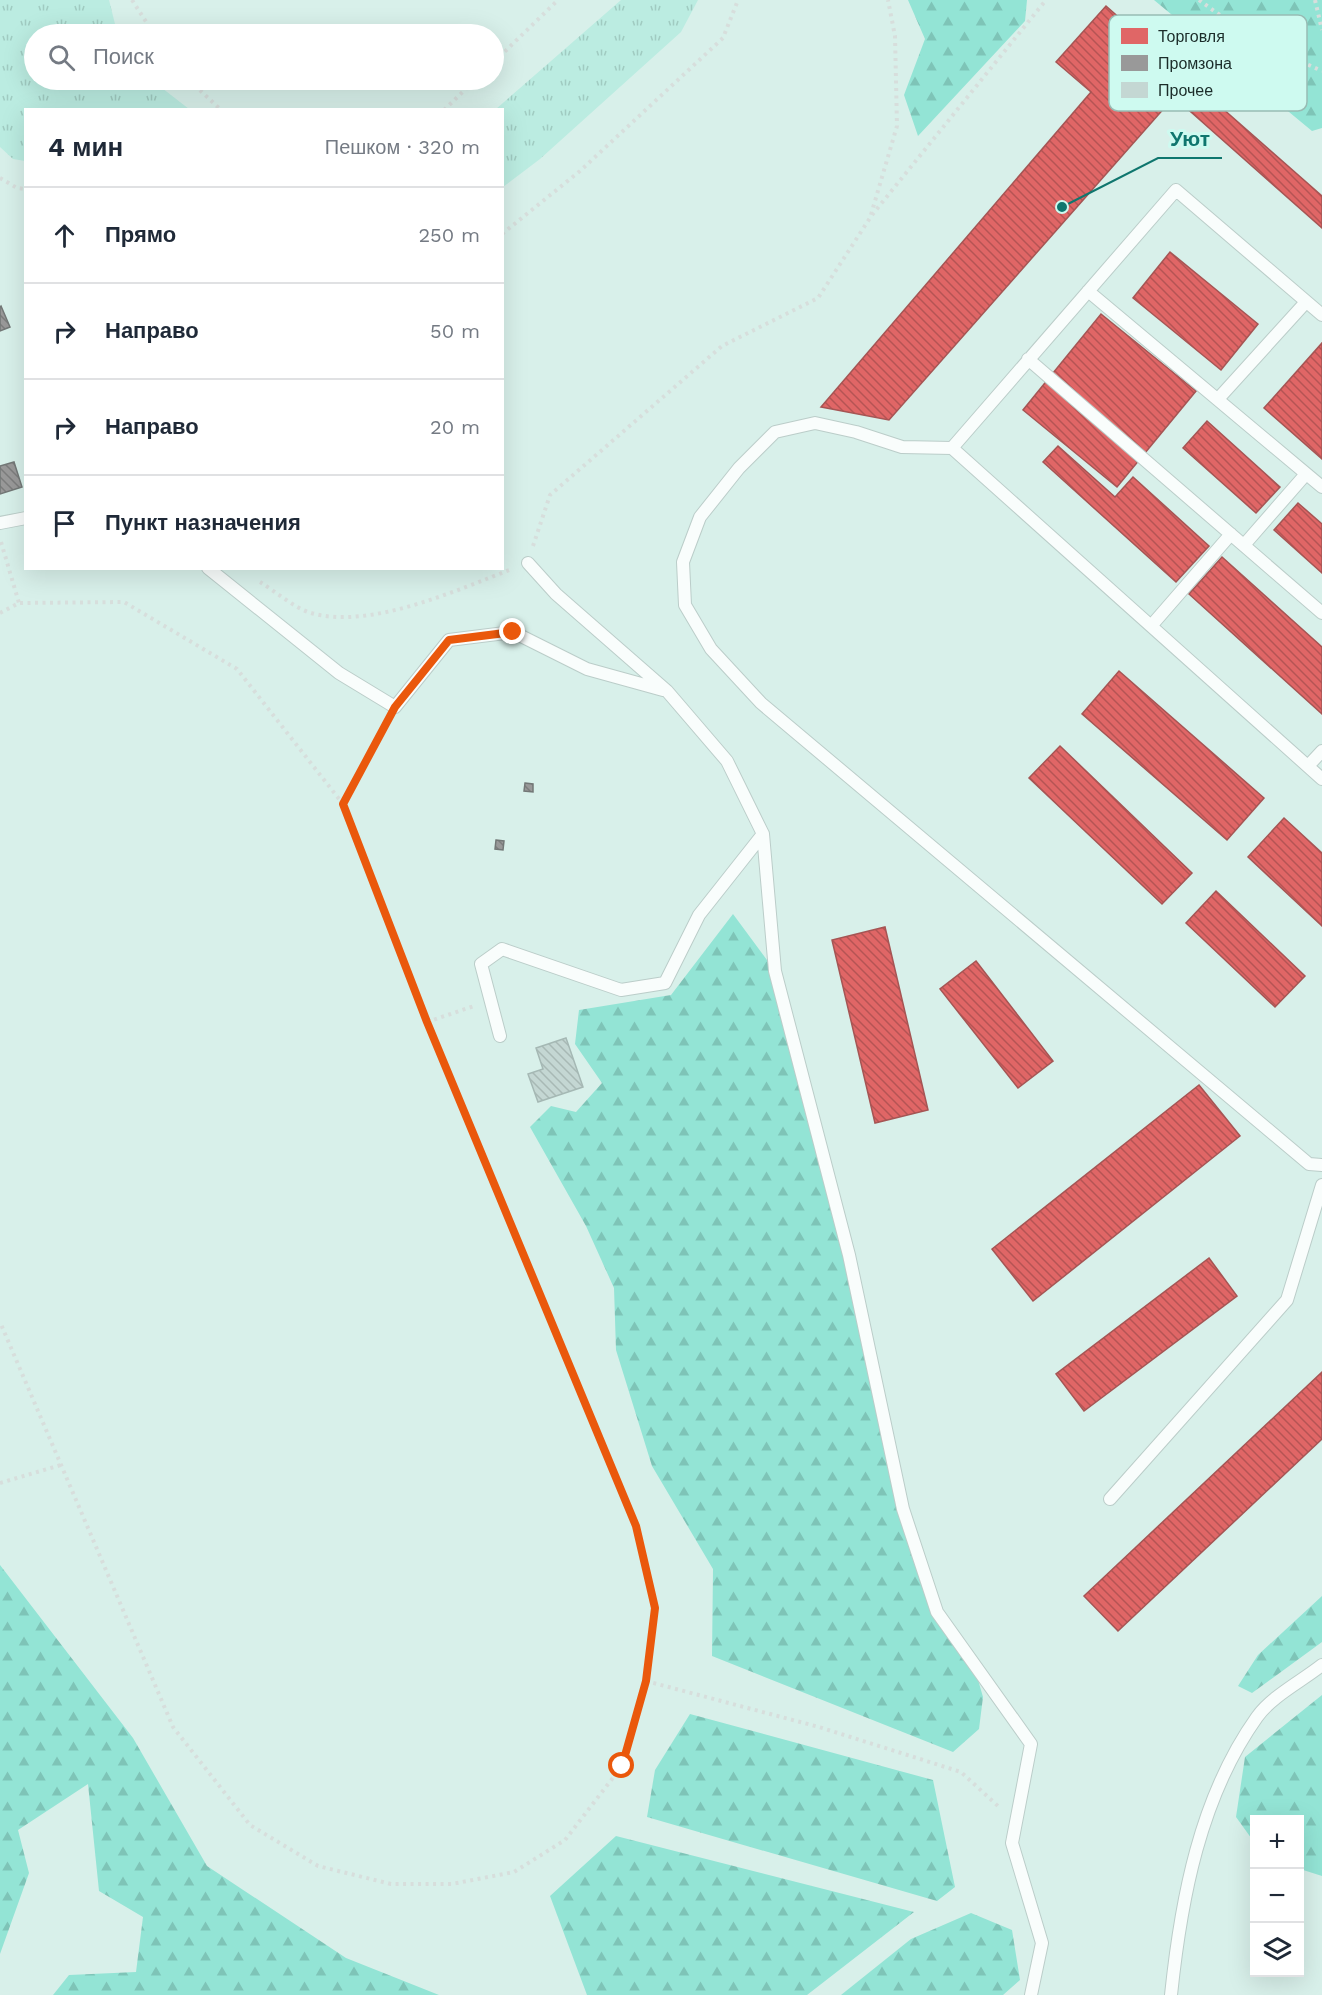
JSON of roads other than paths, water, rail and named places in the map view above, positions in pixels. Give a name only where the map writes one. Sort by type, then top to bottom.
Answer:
[{"type":"lane","points":[[952,448],[1176,189],[1322,315]]},
{"type":"lane","points":[[1089,291],[1322,487]]},
{"type":"lane","points":[[1218,399],[1306,302]]},
{"type":"lane","points":[[1028,359],[1322,613]]},
{"type":"lane","points":[[1322,778],[952,448],[902,447],[856,432],[815,423],[775,432],[739,468],[700,517],[682,562],[685,605],[711,649],[761,703],[1309,1164],[1322,1165]]},
{"type":"lane","points":[[1244,545],[1306,474]]},
{"type":"lane","points":[[0,523],[24,518]]},
{"type":"lane","points":[[1151,626],[1231,534]]},
{"type":"lane","points":[[528,563],[556,594],[667,691],[728,761],[763,834],[775,971],[849,1255],[903,1509],[937,1612],[1031,1744],[1012,1843],[1042,1943],[1031,1995]]},
{"type":"lane","points":[[210,570],[339,673],[395,707],[449,640],[513,632],[587,669],[667,691]]},
{"type":"lane","points":[[1308,766],[1322,751]]},
{"type":"lane","points":[[500,1036],[481,964],[502,950],[621,990],[665,983],[699,915],[763,834]]},
{"type":"lane","points":[[1110,1499],[1287,1300],[1322,1185]]},
{"type":"lane","points":[[1171,1995],[1179,1922],[1214,1793],[1258,1715],[1322,1665]]},
{"type":"place","name":"Уют","points":[[1062,207]]}]
